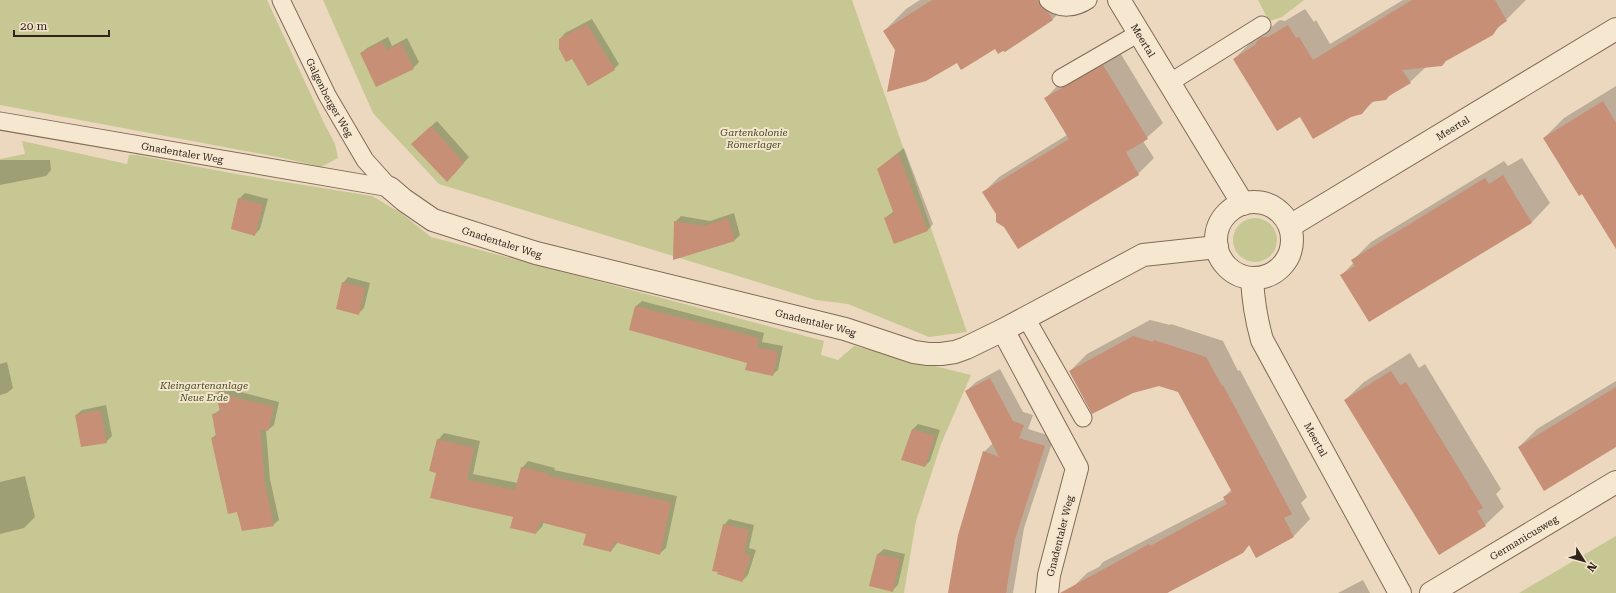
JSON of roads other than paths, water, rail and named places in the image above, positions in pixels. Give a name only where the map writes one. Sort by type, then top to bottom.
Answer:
[{"type":"street","name":"Meertal","points":[[1119,0],[1243,204]]},
{"type":"street","name":"Meertal","points":[[1290,226],[1616,29]]},
{"type":"street","name":"Gnadentaler Weg","points":[[390,188],[404,200],[433,220],[536,253],[845,329],[914,352],[941,354],[955,352],[1003,330],[1143,255],[1217,247]]},
{"type":"street","points":[[1253,202],[1271,206],[1285,218],[1290,226],[1292,242],[1290,252],[1285,263],[1278,270],[1268,276],[1252,278],[1236,274],[1223,262],[1217,247],[1216,239],[1221,223],[1225,216],[1243,204],[1253,202]]},
{"type":"street","name":"Meertal","points":[[1252,278],[1254,310],[1262,340],[1400,593]]},
{"type":"street","name":"Gnadentaler Weg","points":[[1003,330],[1078,468],[1049,575],[1047,593]]},
{"type":"street","name":"Germanicusweg","points":[[1431,593],[1616,482]]},
{"type":"lane","name":"Galgenberger Weg","points":[[281,0],[327,95],[365,160],[390,188]]},
{"type":"lane","points":[[1048,0],[1053,5],[1060,8],[1070,7],[1088,0]]},
{"type":"lane","points":[[1169,82],[1262,25]]},
{"type":"lane","points":[[1061,78],[1139,33]]},
{"type":"lane","name":"Gnadentaler Weg","points":[[0,121],[390,188]]},
{"type":"lane","points":[[1026,318],[1083,418]]},
{"type":"park label","name":"Gartenkolonie Römerlager","points":[[754,138]]},
{"type":"park label","name":"Kleingartenanlage Neue Erde","points":[[204,390]]}]
